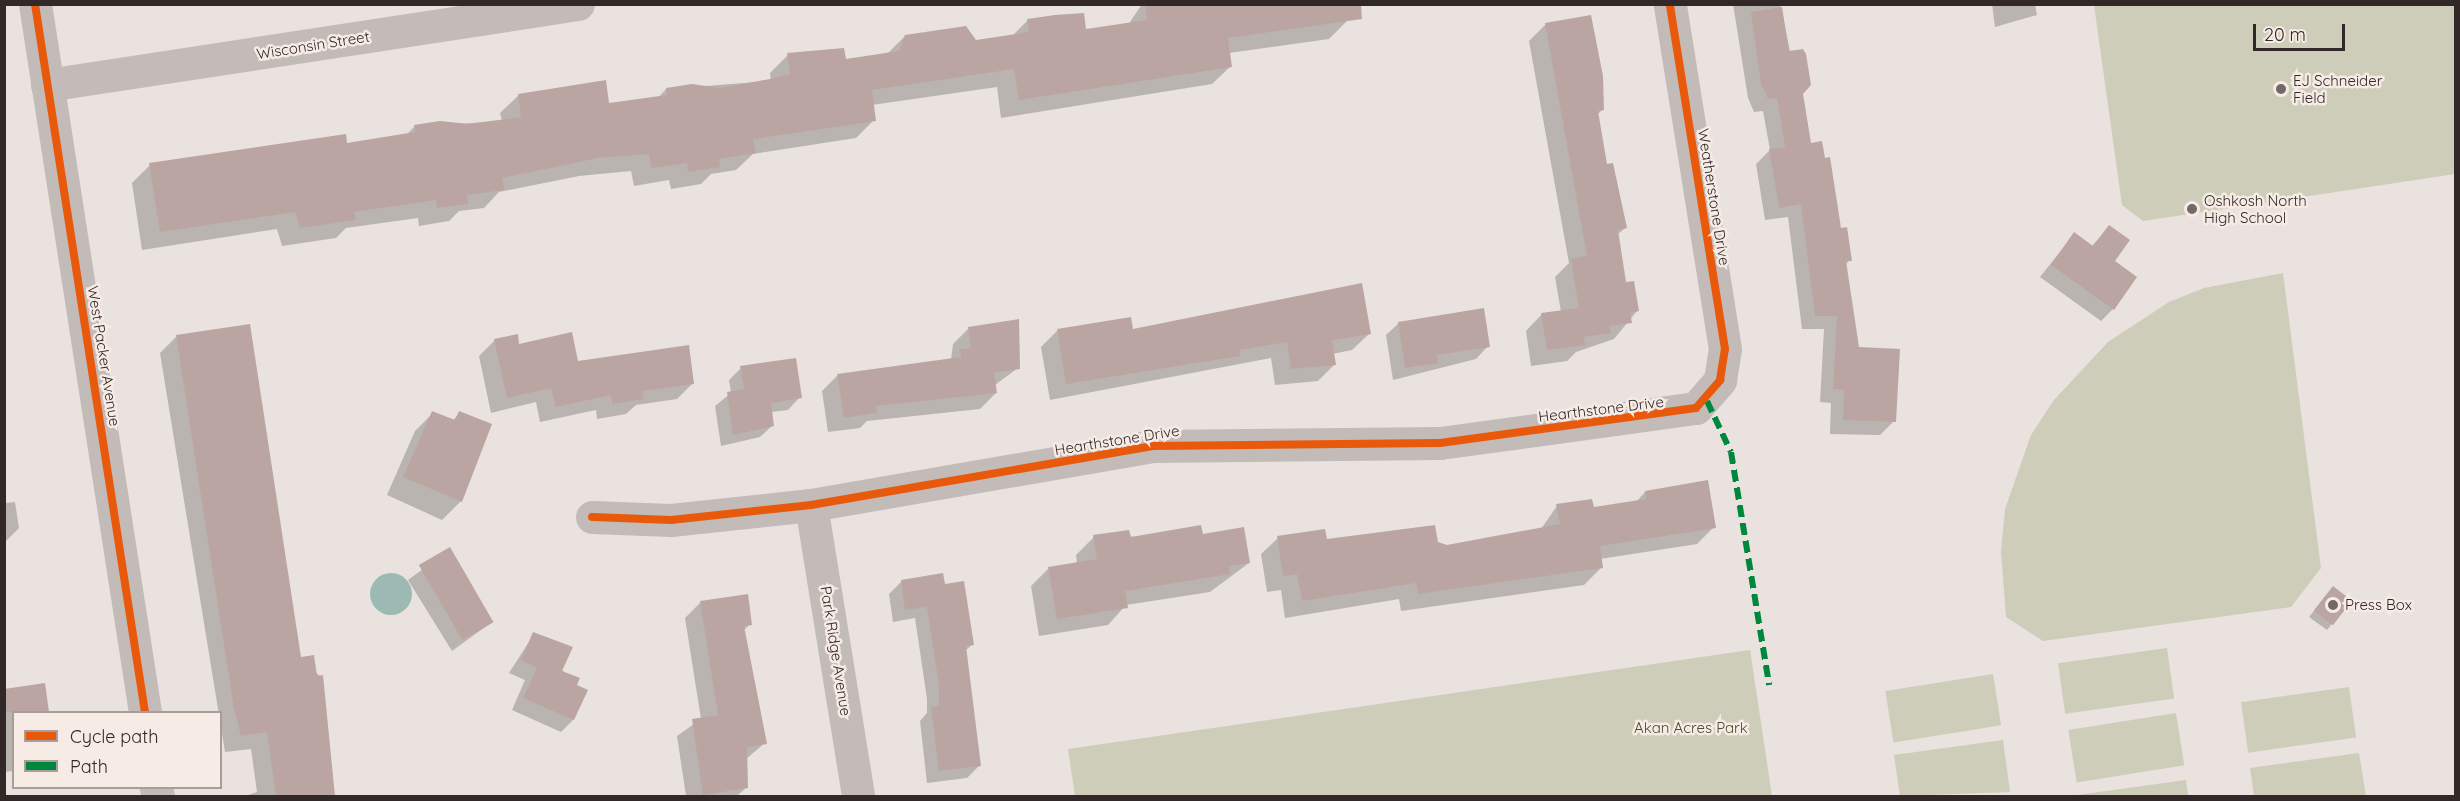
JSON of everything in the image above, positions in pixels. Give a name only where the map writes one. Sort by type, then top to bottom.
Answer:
[{"type":"street","name":"West Packer Avenue","points":[[34,4],[145,711]]},
{"type":"street","name":"Wisconsin Street","points":[[47,85],[578,4]]},
{"type":"street","name":"Weatherstone Drive","points":[[1670,4],[1725,350],[1725,369],[1714,392]]},
{"type":"street","name":"Hearthstone Drive","points":[[592,517],[671,520],[811,505],[1153,446],[1440,442],[1639,418],[1696,408],[1714,392]]},
{"type":"street","name":"Park Ridge Avenue","points":[[811,505],[858,796]]},
{"type":"green space","name":"EJ Schneider Field","points":[[2094,5],[2455,5],[2455,174],[2143,221],[2122,205]]},
{"type":"green space","points":[[2283,273],[2321,568],[2291,607],[2043,641],[2006,617],[2001,552],[2005,509],[2031,435],[2054,400],[2108,342],[2169,302],[2204,288]]},
{"type":"green space","points":[[2167,648],[2174,699],[2065,714],[2058,663]]},
{"type":"green space","name":"Akan Acres Park","points":[[1750,650],[1772,796],[1075,796],[1068,749]]},
{"type":"green space","points":[[1993,674],[2001,725],[1893,742],[1885,691]]},
{"type":"green space","points":[[2349,687],[2356,738],[2248,753],[2241,702]]},
{"type":"green space","points":[[2176,713],[2184,765],[2077,782],[2068,730]]},
{"type":"green space","points":[[2003,740],[2010,792],[1900,796],[1894,755]]},
{"type":"green space","points":[[2359,753],[2366,796],[2254,796],[2250,768]]},
{"type":"green space","points":[[2186,780],[2188,796],[2077,796],[2077,795]]},
{"type":"water","points":[[391,573],[406,579],[412,594],[406,609],[391,615],[376,609],[370,594],[376,579]]},
{"type":"building","points":[[1145,4],[1361,4],[1362,19],[1228,38],[1232,67],[1019,100],[1014,69],[872,90],[876,121],[753,139],[756,153],[719,159],[720,167],[688,172],[687,163],[651,168],[649,154],[598,158],[502,178],[504,190],[467,195],[468,204],[437,208],[436,200],[354,212],[356,220],[300,228],[295,212],[160,232],[149,163],[346,134],[347,143],[415,132],[414,125],[440,121],[468,124],[521,117],[518,94],[606,80],[609,103],[667,95],[666,88],[692,84],[720,88],[790,74],[787,53],[844,48],[846,59],[899,51],[905,35],[966,26],[976,40],[1029,32],[1027,19],[1055,15],[1084,13],[1086,29],[1147,20]]},
{"type":"building","points":[[1782,7],[1789,51],[1803,49],[1806,54],[1811,85],[1803,94],[1811,143],[1822,141],[1825,158],[1830,157],[1841,228],[1847,227],[1852,261],[1846,261],[1859,347],[1900,349],[1896,422],[1843,420],[1844,390],[1833,389],[1837,316],[1815,316],[1801,204],[1779,208],[1769,149],[1785,147],[1777,98],[1768,99],[1761,84],[1751,12]]},
{"type":"building","points":[[1591,15],[1603,76],[1604,110],[1598,111],[1607,164],[1613,163],[1627,228],[1618,230],[1626,282],[1634,281],[1639,311],[1630,313],[1632,323],[1609,326],[1611,333],[1584,337],[1585,345],[1547,350],[1541,313],[1579,308],[1571,259],[1587,256],[1545,23]]},
{"type":"building","points":[[2109,225],[2130,240],[2115,261],[2137,277],[2114,310],[2051,265],[2074,232],[2093,246]]},
{"type":"building","points":[[1362,283],[1371,334],[1332,340],[1336,365],[1291,369],[1287,342],[1239,350],[1240,356],[1066,384],[1057,329],[1131,317],[1133,329]]},
{"type":"building","points":[[1484,308],[1490,347],[1437,355],[1438,363],[1405,368],[1398,322]]},
{"type":"building","points":[[1019,319],[1020,369],[994,373],[997,393],[876,406],[877,413],[844,418],[837,374],[961,357],[960,349],[971,348],[968,327]]},
{"type":"building","points":[[250,324],[301,657],[314,655],[317,676],[323,675],[335,796],[276,796],[267,732],[241,736],[234,709],[176,335]]},
{"type":"building","points":[[572,332],[578,361],[689,345],[694,384],[642,391],[644,399],[612,404],[611,395],[556,407],[551,388],[507,398],[494,339],[518,334],[519,344]]},
{"type":"building","points":[[796,358],[802,398],[771,403],[774,426],[733,435],[727,392],[744,389],[740,366]]},
{"type":"building","points":[[432,411],[455,420],[459,411],[492,424],[462,502],[403,477]]},
{"type":"building","points":[[1708,480],[1716,528],[1600,546],[1603,568],[1418,594],[1416,583],[1302,601],[1297,574],[1283,576],[1277,536],[1325,529],[1327,539],[1435,525],[1438,542],[1447,545],[1560,524],[1556,504],[1592,499],[1594,507],[1646,499],[1645,491]]},
{"type":"building","points":[[1201,525],[1203,534],[1244,527],[1250,563],[1229,566],[1230,574],[1125,591],[1128,608],[1057,619],[1048,567],[1097,559],[1093,535],[1129,530],[1131,537]]},
{"type":"building","points":[[450,547],[494,622],[462,640],[419,565]]},
{"type":"building","points":[[943,573],[945,584],[964,581],[974,645],[966,646],[981,766],[939,771],[931,707],[939,706],[939,686],[927,607],[905,610],[901,580]]},
{"type":"building","name":"Press Box","points":[[2333,586],[2352,601],[2333,625],[2314,610]]},
{"type":"building","points":[[748,594],[752,625],[744,626],[767,744],[747,747],[748,788],[703,795],[692,719],[718,715],[700,601]]},
{"type":"building","points":[[533,632],[573,647],[562,671],[580,678],[577,685],[588,690],[574,720],[523,698],[537,668],[521,660]]},
{"type":"building","points":[[45,683],[49,711],[4,712],[4,689]]},
{"type":"marked path","points":[[1707,401],[1731,452],[1769,685]]},
{"type":"cycle path","points":[[35,4],[145,711]]},
{"type":"cycle path","points":[[592,517],[671,520],[811,505],[1153,446],[1440,443],[1696,408],[1720,380],[1725,349],[1670,4]]},
{"type":"place","name":"EJ Schneider Field","points":[[2281,89]]},
{"type":"place","name":"Oshkosh North High School","points":[[2192,209]]},
{"type":"place","name":"Press Box","points":[[2333,605]]}]
